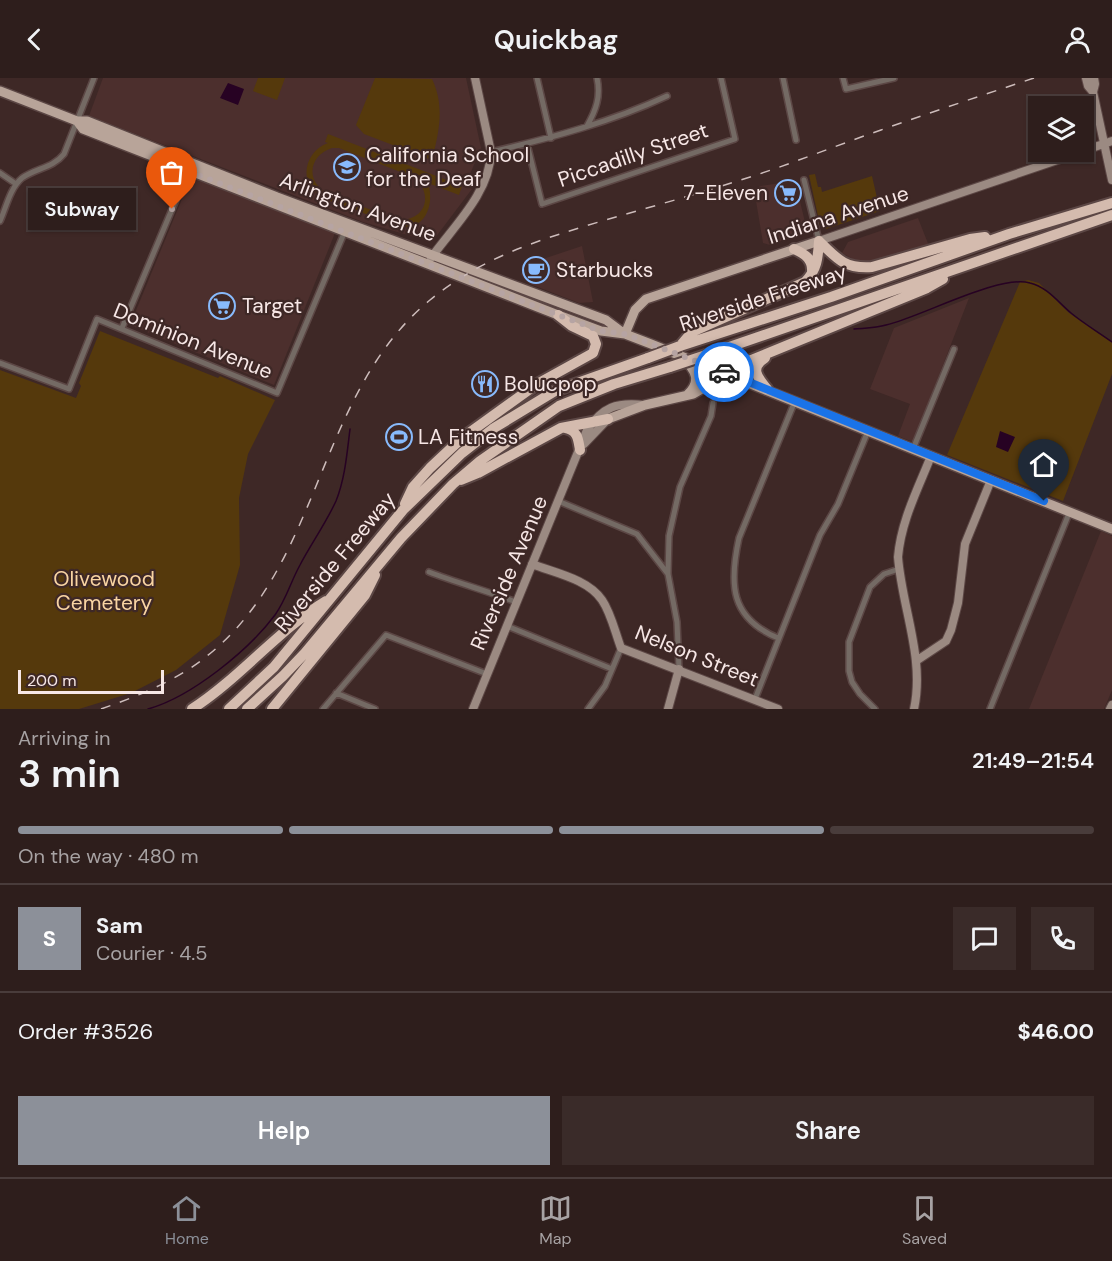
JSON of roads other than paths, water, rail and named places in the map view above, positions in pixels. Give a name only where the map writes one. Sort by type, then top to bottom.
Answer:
[{"type":"highway","name":"Riverside Freeway","points":[[229,709],[274,667],[403,510],[454,460],[494,428],[555,391],[648,358],[682,351],[1009,234],[1110,203]]},
{"type":"highway","name":"Riverside Freeway","points":[[246,709],[284,676],[385,556],[453,484],[500,446],[559,406],[614,384],[706,355],[1112,215]]},
{"type":"highway","points":[[819,241],[849,266],[872,267],[970,239],[1009,234]]},
{"type":"highway","points":[[682,351],[692,332],[805,282],[811,276],[818,259],[819,241]]},
{"type":"highway","points":[[794,249],[810,259],[813,265],[811,276]]},
{"type":"highway","points":[[722,372],[927,288],[966,266]]},
{"type":"highway","points":[[403,510],[412,487],[462,438],[537,384],[593,353],[596,344],[593,336],[572,326],[558,315]]},
{"type":"highway","points":[[767,389],[757,375],[758,362],[779,350]]},
{"type":"highway","points":[[453,484],[561,428],[608,419]]},
{"type":"highway","points":[[561,428],[572,429],[576,434],[580,450]]},
{"type":"highway","points":[[272,709],[365,595],[385,556]]},
{"type":"highway","points":[[192,709],[260,655],[304,614],[334,596]]},
{"type":"main road","name":"Arlington Avenue","points":[[0,91],[77,121],[83,129],[346,228],[426,264],[558,315],[601,331],[625,334],[682,351],[722,372],[1112,529]]},
{"type":"main road","name":"Arlington Avenue","points":[[346,228],[433,254],[606,320],[625,334]]},
{"type":"main road","name":"Indiana Avenue","points":[[625,334],[635,310],[646,299],[819,241]]},
{"type":"main road","points":[[682,351],[697,375],[696,382],[687,395]]},
{"type":"main road","name":"Riverside Avenue","points":[[608,419],[645,405],[702,390],[722,372]]},
{"type":"street","points":[[0,221],[16,184],[24,177],[58,162],[64,154],[94,78]]},
{"type":"street","points":[[426,264],[477,196],[488,172],[491,152],[475,78]]},
{"type":"street","points":[[537,78],[551,138]]},
{"type":"street","points":[[587,126],[597,108],[599,89],[597,78]]},
{"type":"street","name":"Piccadilly Street","points":[[527,144],[542,204],[735,139],[721,78]]},
{"type":"street","points":[[783,78],[796,140]]},
{"type":"street","points":[[843,78],[846,89],[894,78]]},
{"type":"street","points":[[1086,78],[1093,92]]},
{"type":"street","points":[[1094,78],[1093,92],[1112,180]]},
{"type":"street","points":[[491,152],[551,138],[637,110],[667,96]]},
{"type":"street","name":"Indiana Avenue","points":[[1094,145],[1103,141],[1112,141]]},
{"type":"street","name":"Indiana Avenue","points":[[819,241],[1050,162]]},
{"type":"street","points":[[122,328],[189,167]]},
{"type":"street","points":[[0,173],[16,184]]},
{"type":"street","points":[[804,180],[819,241]]},
{"type":"street","name":"Dominion Avenue","points":[[0,363],[69,389],[97,319],[277,393],[346,228]]},
{"type":"street","points":[[913,449],[954,349]]},
{"type":"street","points":[[778,638],[762,631],[743,613],[733,579],[734,560],[739,538],[795,400]]},
{"type":"street","points":[[668,709],[679,669],[677,622],[668,574],[669,536],[680,487],[711,416],[713,403]]},
{"type":"street","name":"Riverside Avenue","points":[[472,709],[592,423],[610,407],[645,405]]},
{"type":"street","name":"Riverside Avenue","points":[[580,450],[608,419]]},
{"type":"street","points":[[755,699],[820,535],[838,504],[868,431]]},
{"type":"street","points":[[914,709],[917,691],[916,662],[899,569],[900,540],[905,521],[931,456]]},
{"type":"street","points":[[916,662],[938,648],[949,636],[958,603],[965,544],[991,480]]},
{"type":"street","points":[[558,501],[637,534],[668,574]]},
{"type":"street","points":[[990,709],[1070,511]]},
{"type":"street","name":"Nelson Street","points":[[532,564],[584,584],[595,591],[603,601],[621,648],[778,709]]},
{"type":"street","points":[[875,709],[852,682],[849,671],[849,642],[870,587],[884,574],[899,569]]},
{"type":"street","points":[[429,572],[460,583],[477,586],[516,602]]},
{"type":"street","points":[[507,626],[612,669]]},
{"type":"street","points":[[323,709],[386,634],[487,674]]},
{"type":"street","points":[[588,709],[605,686],[621,648]]},
{"type":"street","points":[[336,693],[375,709]]},
{"type":"waterway","points":[[854,329],[901,321],[980,290],[1016,282],[1030,283],[1042,288],[1076,317],[1112,342]]},
{"type":"waterway","points":[[148,709],[182,694],[218,671],[250,643],[275,615],[336,501],[344,475],[350,429]]},
{"type":"railway","points":[[101,709],[143,693],[183,673],[207,656],[245,618],[274,575],[298,528],[363,382],[392,339],[430,300],[450,285],[491,261],[534,243],[753,176],[1034,78]]},
{"type":"place","name":"California School for the Deaf","points":[[347,167]]},
{"type":"place","name":"7-Eleven","points":[[788,193]]},
{"type":"place","name":"Subway","points":[[172,209]]},
{"type":"place","name":"Starbucks","points":[[536,270]]},
{"type":"place","name":"Target","points":[[222,306]]},
{"type":"place","name":"Bolucpop","points":[[485,384]]},
{"type":"place","name":"LA Fitness","points":[[399,437]]},
{"type":"park label","name":"Olivewood Cemetery","points":[[104,591]]}]
